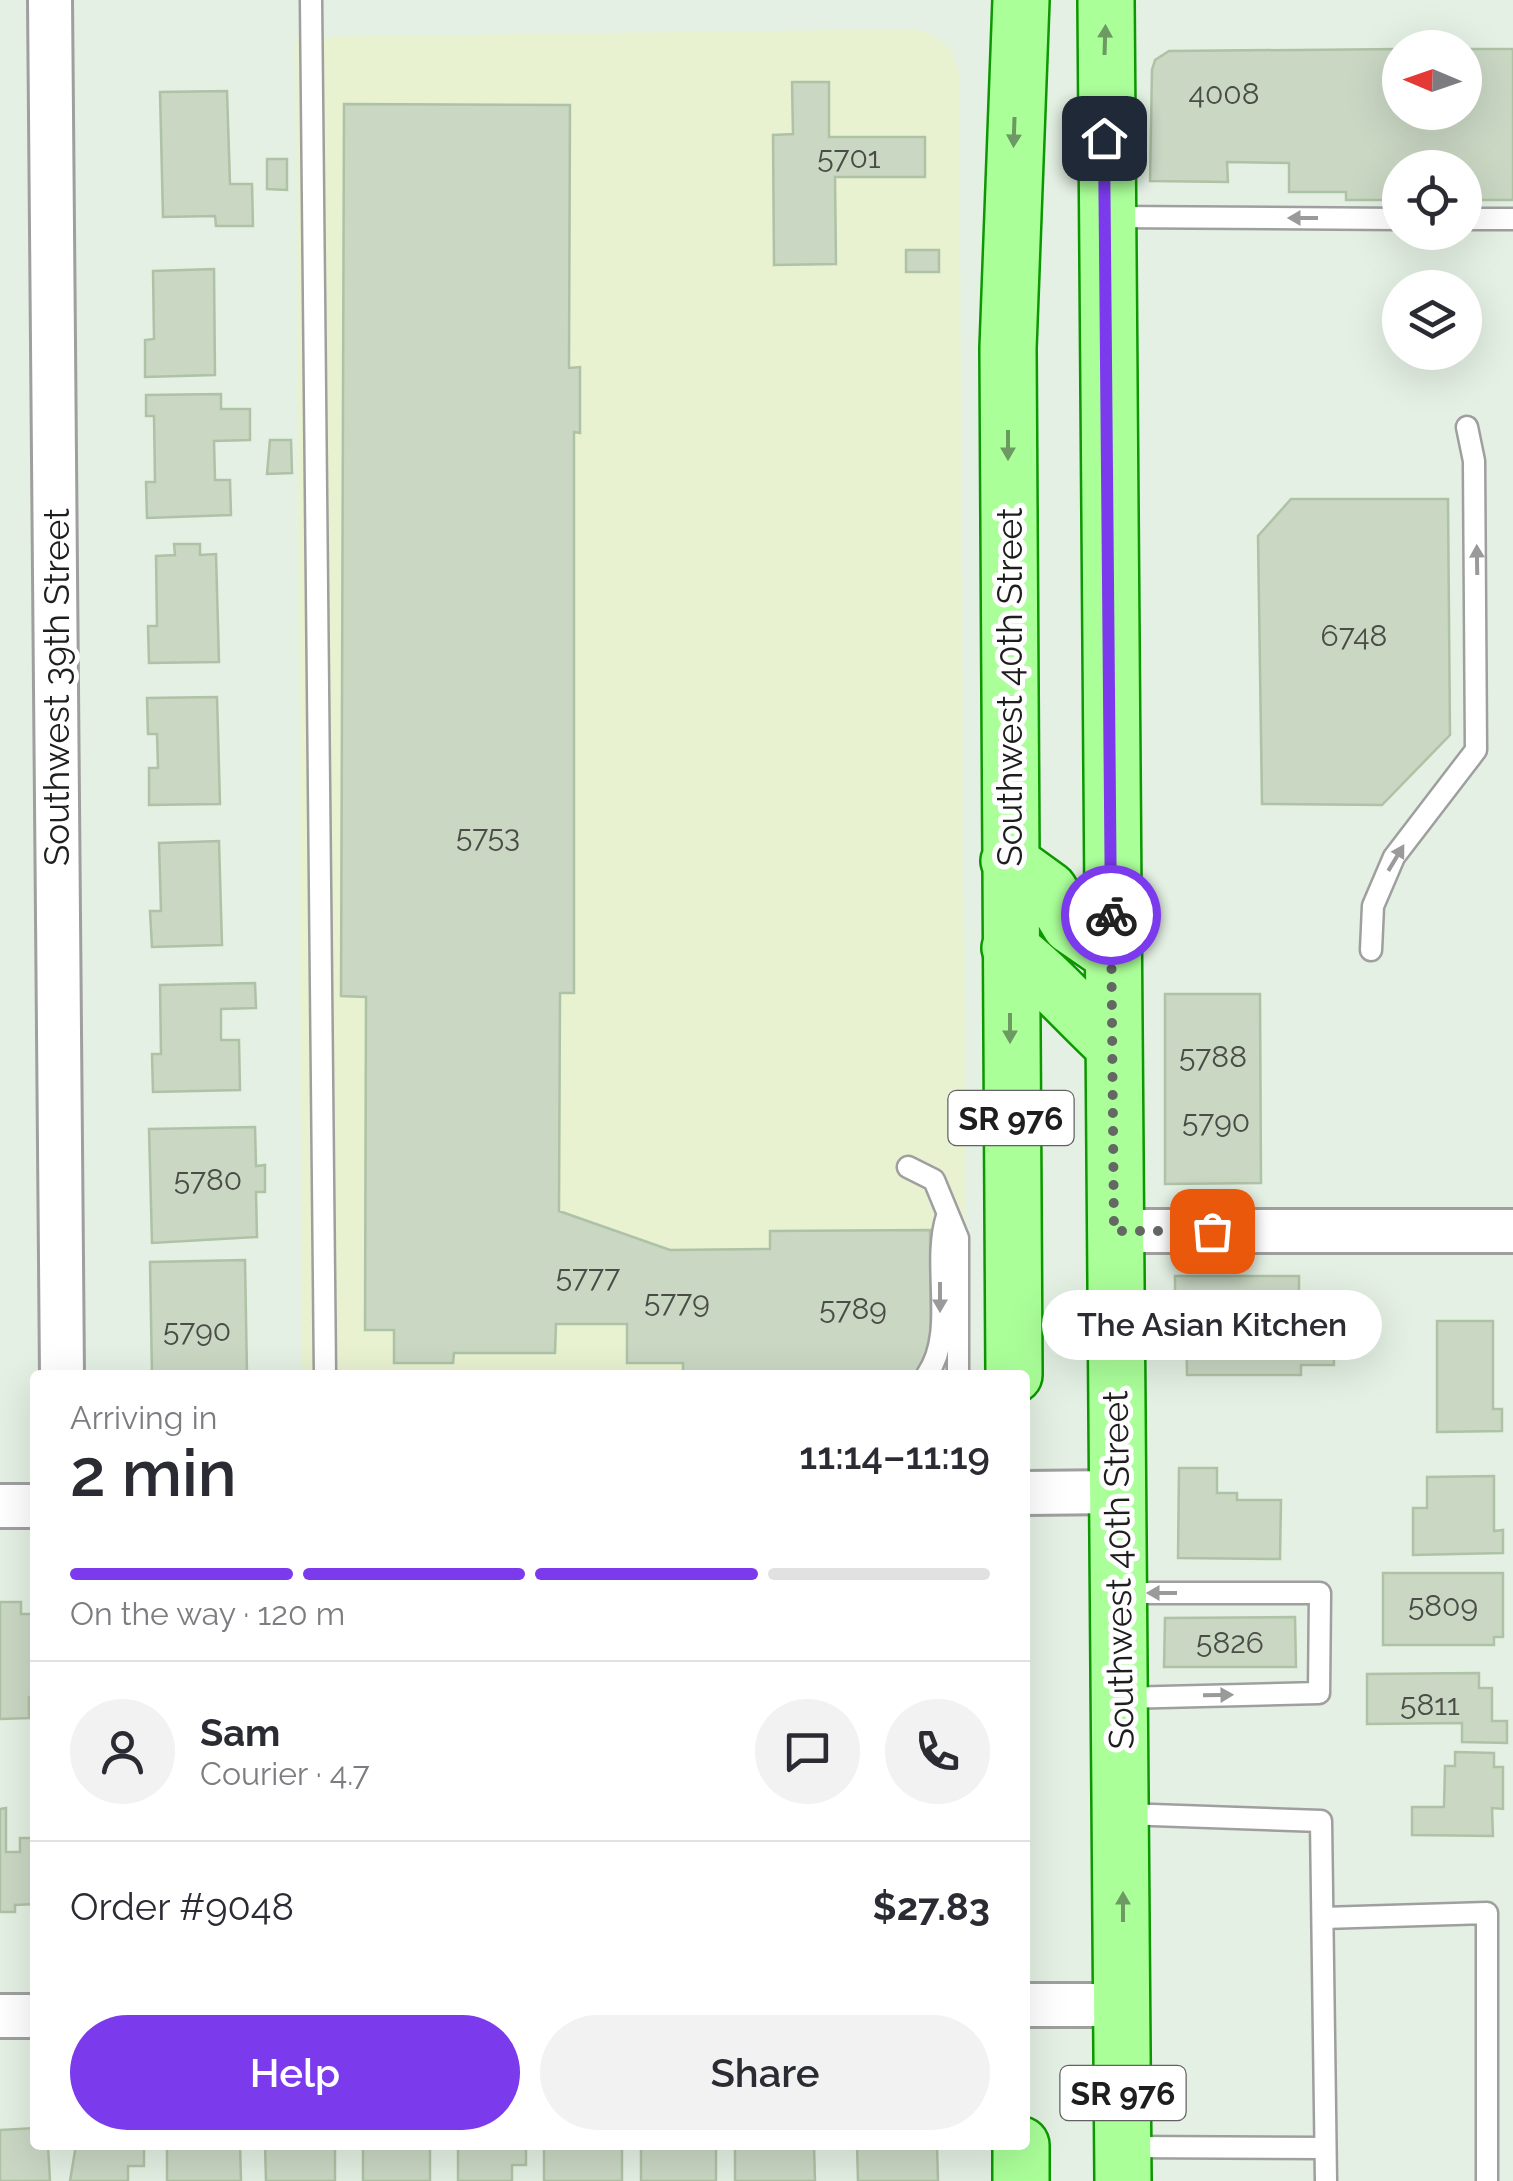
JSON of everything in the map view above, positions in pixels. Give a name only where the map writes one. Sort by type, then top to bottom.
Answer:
[{"type":"main road","name":"Southwest 40th Street","points":[[1014,1370],[1008,348],[1020,0]]},
{"type":"main road","name":"Southwest 40th Street","points":[[1106,0],[1123,2164]]},
{"type":"main road","points":[[1009,861],[1049,890],[1070,925],[1112,954]]},
{"type":"main road","points":[[1010,948],[1053,980],[1075,1011],[1113,1045]]},
{"type":"main road","name":"SR 976","points":[[1021,2150],[1021,2181]]},
{"type":"street","name":"Southwest 39th Street","points":[[50,0],[62,1370]]},
{"type":"street","points":[[1114,1231],[1513,1230]]},
{"type":"street","points":[[1030,1493],[1118,1492]]},
{"type":"street","points":[[0,1506],[30,1506]]},
{"type":"street","points":[[1030,2005],[1124,2004]]},
{"type":"street","points":[[0,2016],[30,2016]]},
{"type":"lane","points":[[312,0],[325,1370]]},
{"type":"lane","points":[[1106,217],[1382,219]]},
{"type":"lane","points":[[1482,219],[1513,220]]},
{"type":"lane","points":[[1371,950],[1372,906],[1394,856],[1476,750],[1474,461],[1467,427]]},
{"type":"lane","points":[[908,1167],[934,1180],[945,1198],[947,1216],[958,1238],[958,1370]]},
{"type":"lane","points":[[930,1370],[936,1361],[940,1337],[940,1238],[947,1216]]},
{"type":"lane","points":[[1119,1592],[1320,1593],[1320,1693],[1120,1698]]},
{"type":"lane","points":[[1122,1814],[1321,1821],[1326,2181]]},
{"type":"lane","points":[[1324,1918],[1487,1914],[1487,2181]]},
{"type":"lane","points":[[1123,2164],[1325,2148]]},
{"type":"shaded area","points":[[915,29],[934,36],[950,49],[959,73],[967,1370],[302,1370],[296,37]]},
{"type":"building","points":[[1382,49],[1382,130],[1482,130],[1482,49],[1513,49],[1513,200],[1482,200],[1482,150],[1382,150],[1382,200],[1346,200],[1346,192],[1289,192],[1289,163],[1227,162],[1228,182],[1150,181],[1152,70],[1155,60],[1169,51]]},
{"type":"building","points":[[792,82],[829,82],[829,137],[925,137],[925,177],[835,177],[836,264],[774,265],[773,135],[793,134]]},
{"type":"building","points":[[227,91],[230,184],[252,184],[253,226],[216,226],[215,216],[163,217],[160,92]]},
{"type":"building","points":[[344,104],[570,105],[569,368],[580,367],[580,433],[574,432],[574,993],[560,993],[559,1211],[670,1250],[770,1249],[770,1231],[930,1230],[931,1370],[683,1370],[683,1363],[627,1363],[627,1324],[556,1324],[555,1353],[454,1353],[453,1363],[394,1363],[394,1330],[365,1330],[366,997],[341,996]]},
{"type":"building","points":[[267,159],[287,159],[287,190],[267,189]]},
{"type":"building","points":[[906,250],[939,250],[939,272],[906,272]]},
{"type":"building","points":[[214,269],[215,375],[145,377],[145,340],[154,339],[153,271]]},
{"type":"building","points":[[221,394],[221,409],[250,409],[250,440],[214,441],[215,480],[230,480],[231,515],[147,518],[146,482],[155,482],[154,416],[146,416],[146,395]]},
{"type":"building","points":[[270,440],[291,440],[292,473],[267,474]]},
{"type":"building","points":[[1291,499],[1448,499],[1450,735],[1382,805],[1262,804],[1258,536]]},
{"type":"building","points":[[174,544],[200,544],[200,555],[216,554],[219,662],[149,663],[148,626],[157,626],[156,556],[175,555]]},
{"type":"building","points":[[217,697],[220,804],[149,805],[149,768],[158,768],[157,734],[148,734],[147,698]]},
{"type":"building","points":[[219,841],[222,945],[152,947],[150,911],[161,911],[159,843]]},
{"type":"building","points":[[255,983],[256,1008],[221,1009],[221,1040],[239,1040],[240,1090],[153,1092],[152,1054],[161,1054],[160,985]]},
{"type":"building","points":[[1165,994],[1260,994],[1261,1183],[1165,1184]]},
{"type":"building","points":[[255,1127],[256,1166],[265,1165],[265,1192],[256,1192],[257,1237],[152,1243],[149,1129]]},
{"type":"building","points":[[245,1260],[247,1370],[152,1370],[150,1262]]},
{"type":"building","points":[[1175,1276],[1299,1276],[1299,1308],[1334,1308],[1334,1365],[1301,1365],[1301,1375],[1187,1375],[1186,1308],[1175,1307]]},
{"type":"building","points":[[1437,1321],[1493,1321],[1493,1409],[1502,1409],[1502,1431],[1437,1432]]},
{"type":"building","points":[[1179,1468],[1217,1468],[1217,1493],[1237,1493],[1237,1500],[1281,1500],[1280,1559],[1178,1558]]},
{"type":"building","points":[[1494,1476],[1494,1531],[1503,1530],[1503,1553],[1413,1555],[1413,1508],[1427,1508],[1427,1477]]},
{"type":"building","points":[[1383,1573],[1503,1573],[1503,1637],[1494,1637],[1494,1645],[1383,1645]]},
{"type":"building","points":[[0,1602],[21,1602],[21,1614],[30,1614],[29,1718],[0,1719]]},
{"type":"building","points":[[1295,1617],[1296,1667],[1164,1667],[1165,1618]]},
{"type":"building","points":[[1479,1673],[1479,1688],[1492,1688],[1492,1721],[1507,1721],[1507,1743],[1462,1742],[1462,1723],[1367,1724],[1367,1674]]},
{"type":"building","points":[[1455,1752],[1494,1753],[1494,1767],[1503,1767],[1503,1809],[1492,1808],[1493,1836],[1412,1835],[1412,1807],[1444,1807],[1445,1766],[1455,1766]]},
{"type":"building","points":[[6,1808],[6,1852],[20,1852],[20,1838],[30,1838],[30,1904],[15,1905],[15,1912],[0,1912],[0,1809]]},
{"type":"building","points":[[30,2128],[30,2150],[48,2150],[50,2181],[0,2181],[0,2130]]},
{"type":"building","points":[[75,2150],[144,2150],[144,2166],[128,2166],[128,2181],[70,2181]]},
{"type":"building","points":[[167,2150],[240,2150],[241,2181],[167,2181]]},
{"type":"building","points":[[265,2150],[335,2150],[335,2181],[266,2181]]},
{"type":"building","points":[[363,2150],[430,2150],[430,2181],[363,2181]]},
{"type":"building","points":[[458,2150],[526,2150],[526,2165],[512,2165],[512,2181],[458,2181]]},
{"type":"building","points":[[544,2150],[622,2150],[622,2181],[544,2181]]},
{"type":"building","points":[[641,2150],[716,2150],[716,2181],[641,2181]]},
{"type":"building","points":[[735,2150],[814,2150],[815,2181],[735,2181]]},
{"type":"building","points":[[857,2150],[937,2150],[938,2181],[858,2181]]},
{"type":"way so far","points":[[1111,915],[1114,1231],[1212,1231]]},
{"type":"place","name":"The Asian Kitchen","points":[[1212,1231]]},
{"type":"route","points":[[1104,138],[1111,915]]}]
